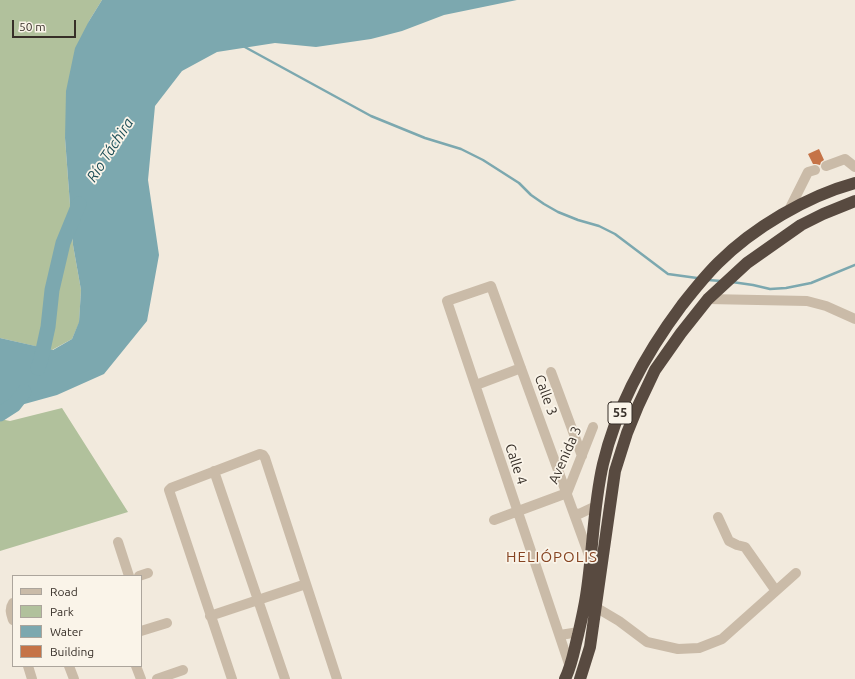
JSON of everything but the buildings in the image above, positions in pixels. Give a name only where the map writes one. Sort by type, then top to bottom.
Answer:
[{"type":"highway","name":"55","points":[[565,679],[570,667],[579,632],[586,595],[596,506],[603,464],[615,424],[631,385],[647,355],[663,330],[696,287],[736,246],[791,209],[815,197],[855,183]]},
{"type":"highway","name":"55","points":[[580,679],[590,647],[597,608],[615,471],[627,433],[655,370],[708,299],[747,263],[801,225],[823,214],[855,202]]},
{"type":"street","points":[[826,166],[845,159],[855,167]]},
{"type":"street","points":[[791,209],[808,172],[815,170]]},
{"type":"street","name":"Calle 4","points":[[491,286],[446,301],[476,385],[570,667]]},
{"type":"street","name":"Calle 3","points":[[491,286],[590,558]]},
{"type":"street","points":[[708,299],[807,301],[826,306],[855,319]]},
{"type":"street","points":[[476,385],[521,368]]},
{"type":"street","points":[[551,372],[582,456]]},
{"type":"street","name":"Avenida 3","points":[[494,520],[567,494],[593,427]]},
{"type":"street","points":[[232,679],[169,490],[260,454],[265,458],[337,679]]},
{"type":"street","points":[[214,472],[285,679]]},
{"type":"street","points":[[574,513],[579,514],[596,506]]},
{"type":"street","points":[[718,517],[729,541],[737,545],[745,546],[776,591]]},
{"type":"street","points":[[118,542],[128,575]]},
{"type":"street","points":[[597,608],[619,621],[647,642],[678,649],[699,648],[722,639],[796,573]]},
{"type":"street","points":[[210,616],[306,584]]},
{"type":"street","points":[[12,604],[10,606],[12,617]]},
{"type":"street","points":[[142,631],[167,623]]},
{"type":"street","points":[[560,635],[579,632]]},
{"type":"street","points":[[28,667],[32,679]]},
{"type":"street","points":[[69,667],[74,679]]},
{"type":"street","points":[[136,667],[141,679]]},
{"type":"street","points":[[158,679],[183,670]]},
{"type":"green space","points":[[0,0],[102,0],[89,21],[65,138],[73,245],[81,290],[79,323],[72,339],[52,350],[0,338]]},
{"type":"green space","points":[[62,408],[128,512],[0,551],[0,419],[10,421]]},
{"type":"water","points":[[102,0],[517,0],[444,15],[402,31],[371,39],[316,47],[275,43],[217,52],[182,71],[155,106],[148,180],[159,255],[147,321],[104,374],[57,395],[10,408],[0,406],[0,338],[53,350],[72,339],[79,322],[81,290],[73,245],[65,138],[66,91],[75,48]]},
{"type":"waterway","points":[[243,46],[371,116],[425,138],[461,149],[483,160],[519,183],[531,195],[558,212],[599,226],[615,234],[668,274],[697,278]]},
{"type":"waterway","name":"Río Táchira","points":[[38,368],[48,327],[52,290],[63,243],[79,204]]},
{"type":"waterway","points":[[732,282],[770,289],[786,288],[811,283],[855,265]]},
{"type":"waterway","points":[[708,280],[721,281]]},
{"type":"waterway","name":"Río Táchira","points":[[0,414],[14,405],[24,392]]},
{"type":"district","name":"HELIÓPOLIS","points":[[552,557]]}]
